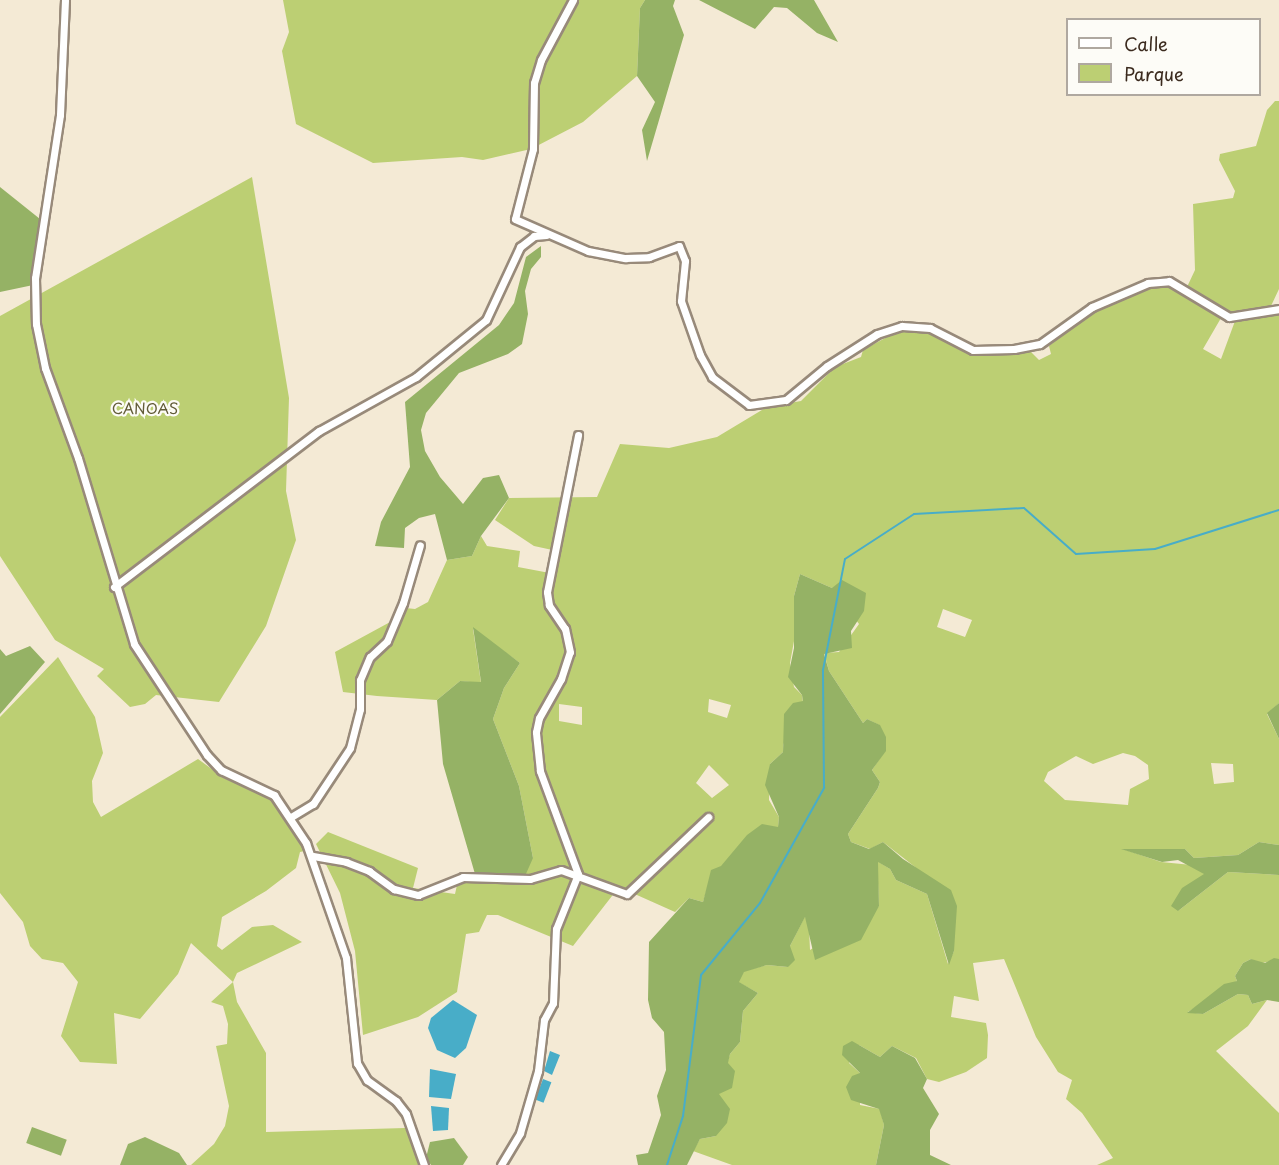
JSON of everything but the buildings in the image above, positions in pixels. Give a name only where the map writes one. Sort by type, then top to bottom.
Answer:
[{"type":"street","points":[[65,0],[60,115],[35,278],[36,324],[45,368],[78,458],[114,587],[134,644],[201,748],[221,770],[274,795],[291,817],[313,856],[346,958],[357,1063],[367,1080],[406,1113],[424,1165]]},
{"type":"street","points":[[573,0],[541,60],[534,83],[533,149],[514,213],[521,223],[588,251],[625,258],[649,257],[679,246],[685,261],[681,301],[705,367],[712,377],[756,407],[795,395],[827,366],[878,334],[902,326],[930,328],[973,350],[1014,349],[1040,344],[1092,307],[1148,283],[1169,280],[1229,316],[1279,309]]},
{"type":"street","points":[[114,587],[319,431],[416,377],[486,320],[520,247],[534,236],[548,235]]},
{"type":"street","points":[[501,1165],[520,1133],[538,1071],[544,1020],[554,1003],[556,929],[578,874],[540,771],[536,732],[539,718],[561,679],[570,652],[565,629],[549,605],[547,592],[578,435]]},
{"type":"street","points":[[291,817],[313,804],[350,748],[360,709],[360,680],[370,657],[387,641],[403,603],[420,545]]},
{"type":"street","points":[[313,856],[346,862],[394,889],[418,895],[463,877],[530,879],[561,870],[578,874],[627,894],[708,818]]},
{"type":"green space","points":[[283,0],[645,0],[640,8],[637,76],[583,122],[531,149],[483,160],[462,157],[373,163],[296,124],[282,51],[289,32]]},
{"type":"green space","points":[[645,0],[675,0],[673,6],[684,35],[647,161],[642,130],[655,102],[637,76],[640,8]]},
{"type":"green space","points":[[699,0],[814,0],[838,42],[817,33],[787,8],[774,7],[755,29]]},
{"type":"green space","points":[[1275,101],[1279,101],[1279,289],[1271,306],[1232,314],[1187,287],[1195,270],[1193,204],[1233,198],[1235,191],[1219,160],[1220,154],[1256,146],[1267,110]]},
{"type":"green space","name":"CANOAS","points":[[252,177],[289,398],[286,491],[296,540],[266,626],[219,702],[156,695],[145,704],[130,707],[97,676],[104,669],[55,640],[0,556],[0,316]]},
{"type":"green space","points":[[0,187],[45,223],[38,284],[0,292]]},
{"type":"green space","points":[[541,246],[541,257],[531,269],[525,291],[528,314],[522,344],[508,354],[459,373],[426,413],[421,430],[425,451],[440,477],[463,504],[483,478],[499,475],[509,498],[481,536],[472,556],[447,560],[435,514],[419,518],[405,528],[404,548],[375,546],[381,522],[410,467],[405,402],[499,325],[514,303],[526,257]]},
{"type":"green space","points":[[1161,283],[1175,286],[1221,318],[1203,349],[1221,359],[1235,321],[1279,314],[1279,703],[1267,714],[1279,739],[1279,845],[1259,842],[1238,855],[1194,858],[1185,849],[1123,849],[1161,862],[1192,865],[1205,874],[1178,911],[1228,872],[1279,875],[1279,959],[1258,964],[1251,959],[1243,963],[1235,976],[1237,981],[1188,1012],[1203,1014],[1238,994],[1248,995],[1252,1004],[1267,1000],[1248,1026],[1216,1051],[1279,1113],[1279,1165],[1097,1165],[1113,1158],[1082,1113],[1066,1099],[1072,1080],[1058,1072],[1036,1037],[1004,959],[973,963],[979,1001],[954,996],[951,1017],[986,1023],[988,1035],[987,1058],[966,1072],[939,1082],[927,1079],[916,1058],[892,1046],[880,1057],[859,1045],[849,1063],[860,1073],[860,1105],[880,1109],[884,1125],[876,1165],[732,1165],[693,1151],[700,1139],[716,1136],[718,1094],[730,1054],[740,1042],[743,1011],[758,993],[738,982],[744,971],[767,965],[788,967],[790,946],[805,916],[809,927],[810,950],[879,906],[877,861],[890,869],[896,880],[927,894],[948,964],[954,951],[915,867],[883,842],[870,849],[851,842],[848,834],[878,788],[880,782],[872,770],[885,751],[879,725],[867,719],[863,723],[829,671],[824,653],[839,652],[859,624],[832,588],[800,574],[794,596],[796,630],[790,663],[794,687],[802,695],[803,702],[783,745],[783,752],[770,764],[769,800],[779,817],[778,828],[730,857],[707,889],[703,902],[689,898],[675,912],[619,887],[573,946],[498,915],[487,915],[479,932],[466,934],[457,992],[418,1017],[363,1035],[355,951],[340,893],[316,844],[328,832],[418,868],[413,888],[455,894],[459,876],[533,858],[519,786],[493,719],[504,688],[520,663],[473,629],[481,683],[460,681],[437,700],[343,692],[335,652],[392,621],[397,607],[415,609],[428,602],[447,560],[472,556],[481,536],[487,546],[520,551],[518,567],[555,574],[557,551],[534,546],[495,520],[509,498],[597,497],[620,444],[669,448],[717,437],[767,407],[801,401],[835,367],[861,357],[863,350],[900,330],[928,333],[975,355],[1031,352],[1039,360],[1051,354],[1049,346],[1087,314]],"holes":[[[943,609],[972,620],[965,637],[937,627]],[[709,699],[731,705],[727,718],[708,712]],[[559,704],[582,707],[582,725],[559,721]],[[1123,753],[1135,756],[1148,765],[1149,779],[1130,789],[1128,805],[1065,800],[1044,781],[1048,772],[1076,756],[1093,764]],[[1211,763],[1233,764],[1234,782],[1214,784]],[[709,765],[729,785],[712,798],[696,783]]]},
{"type":"green space","points":[[800,574],[832,588],[842,580],[866,593],[864,611],[851,631],[852,648],[824,654],[829,671],[863,723],[867,719],[880,725],[886,737],[886,751],[872,770],[880,782],[878,788],[848,834],[851,842],[869,849],[883,842],[903,859],[951,890],[957,906],[954,951],[949,965],[927,894],[896,880],[890,869],[878,862],[879,906],[861,940],[815,960],[805,917],[790,946],[795,960],[788,967],[767,965],[744,972],[739,982],[758,993],[743,1011],[740,1042],[730,1054],[728,1063],[735,1071],[732,1088],[719,1094],[730,1109],[727,1123],[716,1136],[700,1139],[687,1165],[638,1165],[636,1155],[648,1153],[661,1115],[657,1096],[666,1070],[664,1032],[652,1018],[648,1000],[649,942],[689,898],[703,902],[711,870],[721,866],[747,835],[762,824],[778,827],[779,817],[765,785],[770,764],[783,752],[784,714],[793,703],[803,701],[802,695],[788,677],[794,648],[794,596]]},
{"type":"green space","points":[[473,627],[520,663],[504,688],[493,719],[519,786],[533,858],[525,876],[475,874],[443,764],[437,700],[460,681],[481,682]]},
{"type":"green space","points":[[30,646],[45,662],[0,714],[0,649],[6,656]]},
{"type":"green space","points":[[58,657],[95,717],[103,753],[92,781],[93,802],[101,817],[198,759],[224,778],[274,800],[309,850],[300,852],[296,868],[266,891],[222,917],[217,946],[222,950],[252,927],[273,925],[302,942],[237,973],[233,982],[191,943],[178,974],[140,1019],[114,1013],[117,1064],[80,1062],[61,1036],[78,982],[63,963],[42,959],[30,946],[23,922],[0,893],[0,717]]},
{"type":"green space","points":[[1279,703],[1279,739],[1267,713]]},
{"type":"green space","points":[[1259,842],[1279,845],[1279,875],[1228,872],[1178,911],[1171,906],[1182,888],[1204,874],[1178,860],[1162,862],[1121,849],[1185,849],[1194,858],[1238,855]]},
{"type":"green space","points":[[1274,958],[1279,959],[1279,1002],[1267,1000],[1252,1004],[1248,995],[1238,994],[1203,1014],[1187,1013],[1224,984],[1237,981],[1235,976],[1243,963],[1251,959],[1265,963]]},
{"type":"green space","points":[[233,982],[237,1002],[266,1053],[266,1132],[405,1128],[421,1165],[191,1165],[214,1144],[225,1126],[229,1106],[216,1046],[227,1044],[228,1024],[223,1006],[211,1002]]},
{"type":"green space","points":[[852,1041],[880,1057],[892,1046],[915,1058],[927,1079],[923,1088],[939,1114],[930,1130],[930,1155],[951,1165],[876,1165],[884,1125],[879,1109],[851,1100],[846,1087],[852,1076],[860,1073],[842,1055],[843,1046]]},
{"type":"green space","points":[[32,1127],[67,1140],[61,1156],[26,1143]]},
{"type":"green space","points":[[145,1137],[179,1153],[187,1165],[120,1165],[128,1144]]},
{"type":"green space","points":[[454,1138],[468,1157],[463,1165],[431,1165],[426,1158],[430,1142]]},
{"type":"water","points":[[453,1000],[477,1015],[466,1048],[455,1058],[437,1050],[428,1028],[431,1018]]},
{"type":"water","points":[[550,1051],[560,1055],[552,1075],[544,1071]]},
{"type":"water","points":[[430,1069],[456,1074],[451,1099],[429,1097]]},
{"type":"water","points":[[543,1079],[551,1082],[544,1103],[535,1100]]},
{"type":"water","points":[[431,1106],[449,1108],[448,1130],[433,1131]]},
{"type":"waterway","points":[[667,1165],[683,1116],[701,975],[760,903],[824,788],[823,670],[845,559],[914,514],[1024,508],[1076,554],[1155,549],[1279,510]]}]
